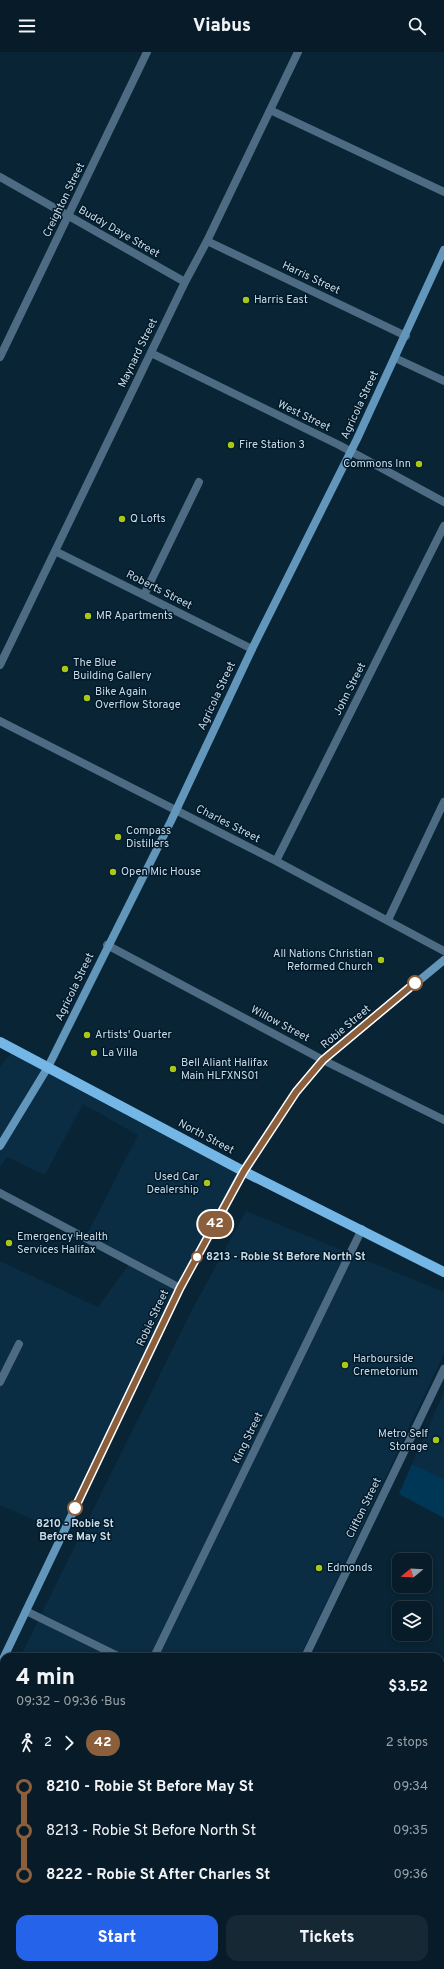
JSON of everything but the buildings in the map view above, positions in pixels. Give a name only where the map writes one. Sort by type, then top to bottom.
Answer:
[{"type":"main road","name":"North Street","points":[[0,1042],[48,1066],[244,1171],[362,1229],[444,1272]]},
{"type":"street","name":"Creighton Street","points":[[0,357],[147,52]]},
{"type":"street","name":"Maynard Street","points":[[0,665],[152,352],[184,282],[207,241],[298,52]]},
{"type":"street","points":[[270,110],[444,192]]},
{"type":"street","name":"Buddy Daye Street","points":[[0,177],[184,282]]},
{"type":"street","name":"Harris Street","points":[[207,241],[406,336]]},
{"type":"street","name":"Agricola Street","points":[[0,1146],[48,1066],[176,809],[252,649],[351,451],[406,336],[444,250]]},
{"type":"street","name":"West Street","points":[[152,352],[351,451],[444,502]]},
{"type":"street","points":[[395,358],[444,381]]},
{"type":"street","points":[[144,595],[199,482]]},
{"type":"street","name":"John Street","points":[[276,860],[444,526]]},
{"type":"street","name":"Roberts Street","points":[[56,551],[252,649]]},
{"type":"street","name":"Charles Street","points":[[0,721],[276,860],[444,951]]},
{"type":"street","points":[[388,920],[444,802]]},
{"type":"street","name":"Willow Street","points":[[107,945],[323,1060],[444,1120]]},
{"type":"street","name":"Robie Street","points":[[6,1653],[180,1288],[244,1171],[296,1092],[323,1060],[444,960]]},
{"type":"street","points":[[0,1193],[180,1288]]},
{"type":"street","name":"King Street","points":[[156,1653],[362,1229]]},
{"type":"street","points":[[0,1382],[19,1344]]},
{"type":"street","name":"Clifton Street","points":[[307,1653],[444,1369]]},
{"type":"street","points":[[26,1611],[112,1653]]},
{"type":"shaded area","points":[[15,1050],[249,1171],[184,1283],[62,1532],[0,1505],[0,1261],[98,1307],[133,1259],[85,1238],[138,1135],[83,1104],[45,1175],[7,1157],[0,1168],[0,1068],[5,1060]]},
{"type":"shaded area","points":[[246,1211],[444,1292],[444,1354],[302,1653],[22,1653],[193,1308]]},
{"type":"shaded area","points":[[444,1392],[444,1479],[412,1464]]},
{"type":"shaded area","points":[[412,1464],[444,1479],[444,1518],[399,1494]]},
{"type":"bus line","name":"42","points":[[75,1508],[180,1288],[244,1171],[296,1092],[323,1060],[415,983]]},
{"type":"place","name":"Harris East","points":[[246,300]]},
{"type":"place","name":"Fire Station 3","points":[[231,445]]},
{"type":"place","name":"Commons Inn","points":[[419,464]]},
{"type":"place","name":"Q Lofts","points":[[122,519]]},
{"type":"place","name":"MR Apartments","points":[[88,616]]},
{"type":"place","name":"The Blue Building Gallery","points":[[65,669]]},
{"type":"place","name":"Bike Again Overflow Storage","points":[[87,698]]},
{"type":"place","name":"Compass Distillers","points":[[118,837]]},
{"type":"place","name":"Open Mic House","points":[[113,872]]},
{"type":"place","name":"All Nations Christian Reformed Church","points":[[381,960]]},
{"type":"place","name":"Artists' Quarter","points":[[87,1035]]},
{"type":"place","name":"La Villa","points":[[94,1053]]},
{"type":"place","name":"Bell Aliant Halifax Main HLFXNS01","points":[[173,1069]]},
{"type":"place","name":"Used Car Dealership","points":[[207,1183]]},
{"type":"place","name":"Emergency Health Services Halifax","points":[[9,1243]]},
{"type":"place","name":"8213 - Robie St Before North St","points":[[197,1257]]},
{"type":"place","name":"Harbourside Cremetorium","points":[[345,1365]]},
{"type":"place","name":"Metro Self Storage","points":[[436,1440]]},
{"type":"place","name":"8210 - Robie St Before May St","points":[[75,1508]]},
{"type":"place","name":"Edmonds","points":[[319,1568]]}]
